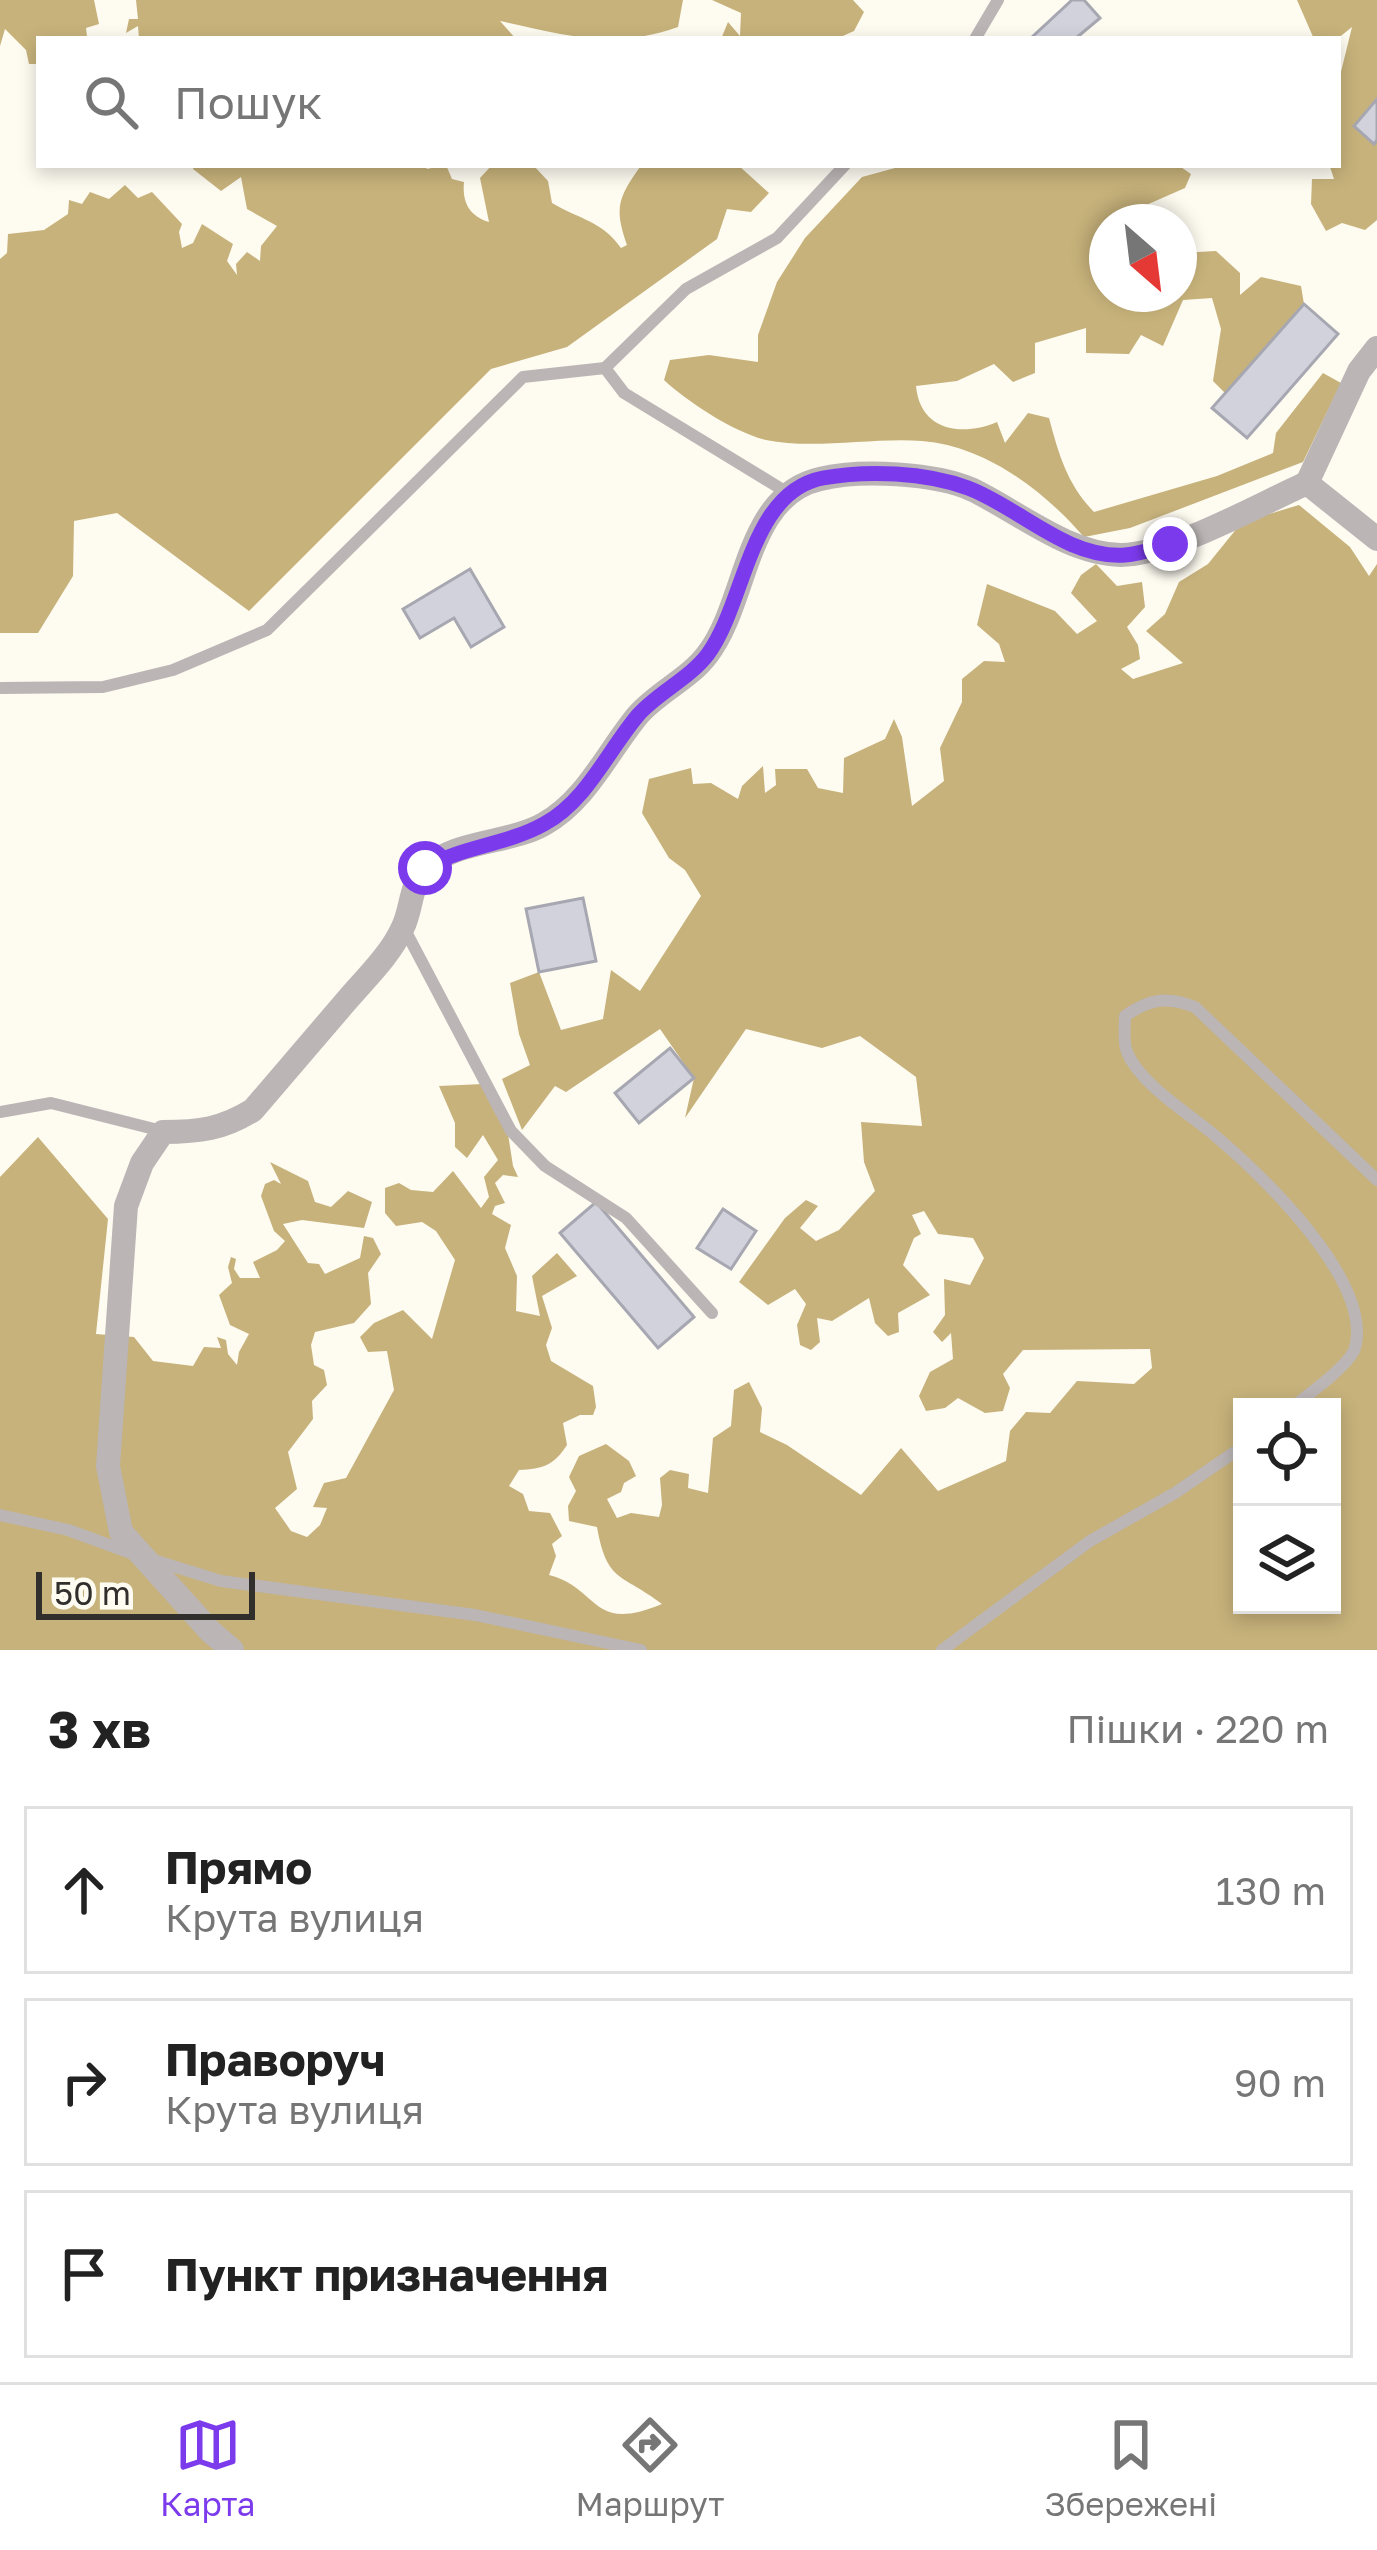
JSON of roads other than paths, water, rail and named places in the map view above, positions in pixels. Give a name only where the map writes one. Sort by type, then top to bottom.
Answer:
[{"type":"street","points":[[232,1650],[121,1532],[108,1466],[126,1206],[142,1163],[163,1132],[202,1132],[231,1124],[254,1110],[404,927],[425,868],[450,854],[523,835],[570,806],[641,712],[706,658],[730,617],[766,520],[788,493],[816,479],[846,475],[905,476],[967,487],[1087,551],[1126,555],[1170,544],[1307,483],[1359,371],[1377,348]]},
{"type":"street","points":[[1307,483],[1377,539]]},
{"type":"lane","points":[[977,36],[998,0]]},
{"type":"lane","points":[[0,688],[103,687],[172,670],[266,630],[523,377],[605,368],[686,290],[777,238],[842,168]]},
{"type":"lane","points":[[605,368],[624,393],[788,493]]},
{"type":"lane","points":[[404,927],[511,1131],[545,1166],[626,1218],[712,1313]]},
{"type":"lane","points":[[1304,1398],[1353,1353],[1362,1323],[1353,1286],[1305,1221],[1213,1134],[1161,1094],[1127,1052],[1125,1016],[1148,1000],[1176,1000],[1195,1007],[1377,1180]]},
{"type":"lane","points":[[0,1112],[51,1103],[163,1132]]},
{"type":"lane","points":[[942,1650],[1090,1541],[1233,1453]]},
{"type":"lane","points":[[0,1515],[68,1530],[221,1580],[475,1615],[641,1650]]}]
